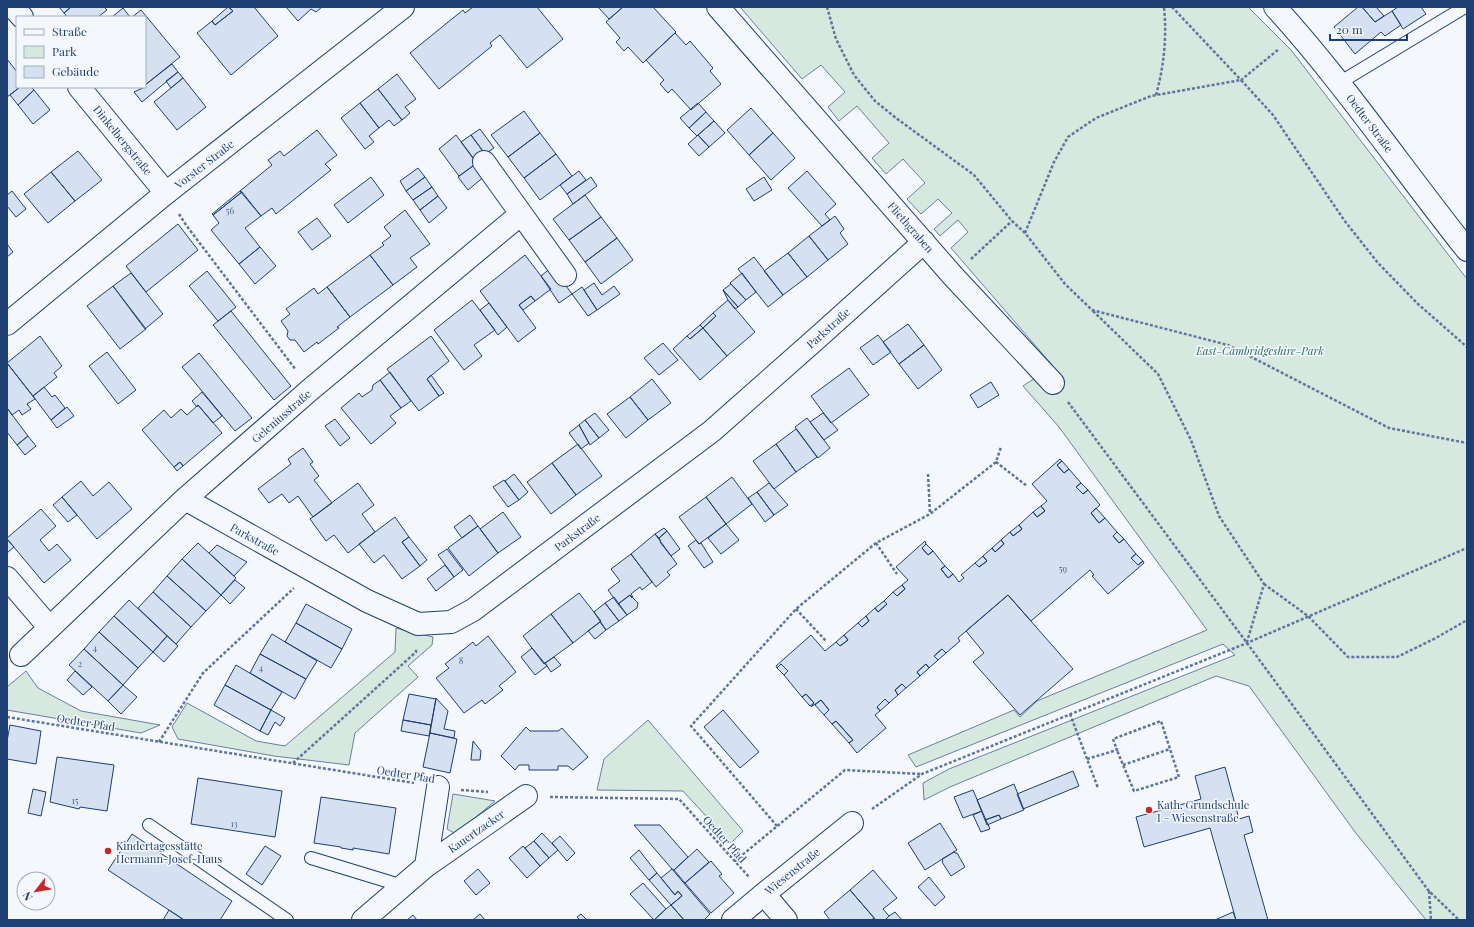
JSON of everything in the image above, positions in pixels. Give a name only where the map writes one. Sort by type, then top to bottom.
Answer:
[{"type":"street","points":[[14,7],[21,16]]},
{"type":"street","name":"Vorster Straße","points":[[7,324],[166,193],[404,7]]},
{"type":"street","name":"Fliethgraben","points":[[718,7],[953,276],[1053,383]]},
{"type":"street","name":"Oedter Straße","points":[[1276,7],[1339,83],[1465,244]]},
{"type":"street","name":"Dinkelbergstraße","points":[[80,88],[166,193]]},
{"type":"street","points":[[484,162],[565,275]]},
{"type":"street","name":"Geleniusstraße","points":[[21,655],[185,499],[311,389],[521,214]]},
{"type":"street","name":"Parkstraße","points":[[185,499],[367,601],[418,624],[451,622],[473,610],[699,440],[816,339],[924,242]]},
{"type":"street","points":[[7,578],[49,627]]},
{"type":"street","name":"Kauertzacker","points":[[426,866],[438,787]]},
{"type":"street","name":"Kauertzacker","points":[[363,920],[426,866],[526,796]]},
{"type":"street","name":"Wiesenstraße","points":[[733,920],[852,823]]},
{"type":"street","points":[[764,894],[786,920]]},
{"type":"lane","points":[[1339,83],[1465,7]]},
{"type":"lane","points":[[149,825],[287,920]]},
{"type":"lane","points":[[311,858],[403,886]]},
{"type":"path","points":[[827,7],[836,39],[854,75],[875,101],[974,175],[1012,221],[1025,233],[1065,284],[1158,374],[1190,440],[1220,516],[1264,584],[1308,616],[1348,657],[1397,657],[1436,638],[1467,620]]},
{"type":"path","points":[[1156,95],[1162,71],[1165,43],[1164,7]]},
{"type":"path","points":[[1172,7],[1273,115],[1344,220],[1378,263],[1418,304],[1467,347]]},
{"type":"path","points":[[1025,233],[1054,162],[1068,137],[1096,118],[1156,95],[1241,80],[1299,33]]},
{"type":"path","points":[[166,193],[186,225],[311,389]]},
{"type":"path","points":[[953,276],[1012,221]]},
{"type":"path","points":[[1092,310],[1228,345],[1389,428],[1434,438],[1467,443]]},
{"type":"path","points":[[1053,383],[1247,643],[1428,890],[1459,920]]},
{"type":"path","points":[[777,826],[691,726],[796,609],[876,543],[930,514],[996,462],[1001,447]]},
{"type":"path","points":[[996,462],[1027,486]]},
{"type":"path","points":[[928,474],[930,514]]},
{"type":"path","points":[[876,543],[897,574]]},
{"type":"path","points":[[852,823],[922,774],[1247,643],[1467,548]]},
{"type":"path","points":[[159,742],[203,673],[313,570]]},
{"type":"path","points":[[1247,643],[1264,584]]},
{"type":"path","points":[[796,609],[826,641]]},
{"type":"path","points":[[293,763],[416,652],[418,624]]},
{"type":"path","points":[[1070,714],[1098,788]]},
{"type":"path","name":"Oedter Pfad","points":[[7,717],[438,787],[489,792]]},
{"type":"path","points":[[1161,721],[1179,777],[1134,791],[1116,748],[1113,739],[1161,721]]},
{"type":"path","points":[[1087,759],[1117,750],[1116,748]]},
{"type":"path","points":[[1123,765],[1170,749]]},
{"type":"path","points":[[734,861],[845,770],[922,774]]},
{"type":"path","name":"Oedter Pfad","points":[[526,796],[680,800],[764,894]]},
{"type":"path","points":[[1428,890],[1431,920]]},
{"type":"green space","name":"East-Cambridgeshire-Park","points":[[740,7],[1248,7],[1291,50],[1467,279],[1467,920],[1426,920],[1355,832],[1249,686],[1216,676],[950,787],[924,800],[923,783],[949,769],[1235,655],[1223,644],[916,767],[908,755],[1014,710],[1020,717],[1037,701],[1207,630],[1059,427],[1023,386],[1053,366],[951,248],[968,232],[958,220],[940,236],[934,229],[952,213],[938,199],[921,214],[907,199],[925,183],[903,159],[886,174],[872,158],[889,143],[857,106],[839,121],[828,107],[845,92],[821,65],[802,79]]},
{"type":"green space","points":[[396,628],[433,637],[432,645],[408,666],[418,677],[355,733],[349,765],[274,756],[178,739],[172,727],[187,703],[256,741],[285,746],[395,652]]},
{"type":"green space","points":[[26,671],[38,688],[81,711],[160,725],[141,733],[7,710],[7,687]]},
{"type":"green space","points":[[648,720],[743,831],[731,843],[683,791],[597,790],[604,759]]},
{"type":"green space","points":[[453,794],[495,801],[456,834],[447,829]]},
{"type":"building","points":[[59,7],[71,7],[64,13]]},
{"type":"building","points":[[71,7],[104,7],[107,10],[99,16],[66,16],[64,13]]},
{"type":"building","points":[[228,7],[233,11],[215,25],[212,21]]},
{"type":"building","points":[[229,7],[254,7],[278,36],[231,75],[197,33],[212,21],[215,25],[233,11]]},
{"type":"building","points":[[286,7],[322,7],[316,12],[311,9],[298,21]]},
{"type":"building","points":[[473,7],[537,7],[563,39],[527,68],[500,35],[490,43],[492,46],[439,89],[410,53],[463,10],[465,13]]},
{"type":"building","points":[[598,7],[623,7],[609,19]]},
{"type":"building","points":[[623,7],[653,7],[676,32],[643,63],[628,47],[624,51],[616,42],[620,38],[606,22]]},
{"type":"building","points":[[1358,7],[1362,7],[1375,22],[1392,11],[1401,25],[1385,36],[1381,32],[1355,54],[1334,27]]},
{"type":"building","points":[[1362,7],[1376,7],[1384,16],[1375,22]]},
{"type":"building","points":[[1398,7],[1421,7],[1426,14],[1403,29],[1392,11]]},
{"type":"building","points":[[123,8],[129,16],[113,16]]},
{"type":"building","points":[[141,10],[146,16],[133,16]]},
{"type":"building","points":[[146,16],[180,57],[146,84]]},
{"type":"building","points":[[675,33],[686,45],[690,41],[713,68],[710,71],[721,84],[691,110],[672,89],[668,93],[660,84],[664,80],[646,60]]},
{"type":"building","points":[[7,59],[16,71],[16,88],[19,88],[7,97]]},
{"type":"building","points":[[172,64],[178,72],[142,102],[134,92],[146,88],[146,84]]},
{"type":"building","points":[[178,72],[183,78],[171,88],[166,81]]},
{"type":"building","points":[[397,74],[416,99],[405,107],[410,113],[402,120],[378,89]]},
{"type":"building","points":[[183,78],[206,107],[177,130],[154,102]]},
{"type":"building","points":[[19,88],[32,88],[34,90],[18,105],[10,95]]},
{"type":"building","points":[[378,89],[402,120],[394,126],[389,120],[379,128],[360,103]]},
{"type":"building","points":[[34,90],[50,110],[33,124],[18,105]]},
{"type":"building","points":[[360,103],[379,128],[369,136],[374,142],[365,149],[341,118]]},
{"type":"building","points":[[698,103],[706,112],[689,128],[680,118]]},
{"type":"building","points":[[751,108],[773,133],[749,155],[727,130]]},
{"type":"building","points":[[524,111],[540,133],[508,157],[491,135]]},
{"type":"building","points":[[706,112],[714,121],[697,136],[689,128]]},
{"type":"building","points":[[714,121],[725,133],[709,147],[698,135]]},
{"type":"building","points":[[480,129],[494,148],[485,154],[471,135]]},
{"type":"building","points":[[317,130],[337,155],[325,164],[331,170],[276,214],[272,208],[261,216],[240,191],[272,165],[268,160],[280,151],[284,156]]},
{"type":"building","points":[[540,133],[556,154],[524,178],[508,157]]},
{"type":"building","points":[[773,133],[795,158],[771,180],[749,155]]},
{"type":"building","points":[[456,135],[477,163],[459,176],[439,149]]},
{"type":"building","points":[[471,135],[485,154],[475,161],[461,142]]},
{"type":"building","points":[[698,135],[709,147],[699,156],[688,144]]},
{"type":"building","points":[[78,151],[102,180],[75,201],[51,172]]},
{"type":"building","points":[[556,154],[572,176],[540,200],[524,178]]},
{"type":"building","points":[[477,163],[485,176],[468,190],[458,177]]},
{"type":"building","points":[[418,168],[425,177],[406,191],[400,181]]},
{"type":"building","points":[[579,171],[586,180],[567,194],[560,185]]},
{"type":"building","points":[[807,171],[836,204],[825,214],[830,220],[822,226],[788,188]]},
{"type":"building","points":[[51,172],[75,201],[48,223],[24,194]]},
{"type":"building","points":[[371,177],[384,195],[348,223],[334,205]]},
{"type":"building","points":[[425,177],[432,187],[413,200],[406,191]]},
{"type":"building","points":[[591,177],[597,186],[573,204],[567,194]]},
{"type":"building","points":[[764,177],[772,190],[754,201],[746,189]]},
{"type":"building","points":[[432,187],[438,196],[420,210],[413,200]]},
{"type":"building","points":[[12,191],[26,209],[16,217],[7,206],[7,195]]},
{"type":"building","points":[[240,191],[242,192],[213,215],[212,214]]},
{"type":"building","points":[[242,192],[261,216],[245,228],[260,247],[239,264],[211,230],[219,223],[213,215]]},
{"type":"building","points":[[585,195],[601,217],[569,240],[553,219]]},
{"type":"building","points":[[438,196],[447,208],[429,223],[420,210]]},
{"type":"building","points":[[405,210],[430,244],[410,258],[417,267],[393,285],[370,255],[384,245],[382,243],[391,236],[384,227]]},
{"type":"building","points":[[835,216],[844,229],[840,233],[848,244],[828,260],[809,236]]},
{"type":"building","points":[[601,217],[617,238],[585,262],[569,240]]},
{"type":"building","points":[[317,218],[331,236],[312,250],[298,232]]},
{"type":"building","points":[[178,224],[198,250],[146,292],[126,266]]},
{"type":"building","points":[[809,236],[828,260],[807,277],[788,253]]},
{"type":"building","points":[[617,238],[633,260],[601,284],[585,262]]},
{"type":"building","points":[[7,244],[13,252],[7,257]]},
{"type":"building","points":[[260,247],[276,266],[255,284],[239,264]]},
{"type":"building","points":[[788,253],[807,277],[783,295],[764,271]]},
{"type":"building","points":[[370,255],[393,285],[350,317],[327,287]]},
{"type":"building","points":[[525,255],[551,289],[535,301],[531,296],[519,305],[536,328],[518,342],[480,291]]},
{"type":"building","points":[[754,257],[783,295],[768,307],[738,269]]},
{"type":"building","points":[[552,267],[572,294],[559,303],[541,276]]},
{"type":"building","points":[[207,271],[236,307],[218,321],[189,286]]},
{"type":"building","points":[[131,273],[163,314],[145,329],[113,286]]},
{"type":"building","points":[[742,273],[756,292],[746,300],[730,283]]},
{"type":"building","points":[[594,283],[602,295],[614,286],[620,294],[597,310],[584,290]]},
{"type":"building","points":[[731,284],[746,300],[738,307],[723,290]]},
{"type":"building","points":[[113,286],[146,329],[120,349],[87,306]]},
{"type":"building","points":[[327,287],[350,317],[337,327],[339,328],[318,344],[317,342],[304,352],[295,340],[290,340],[287,336],[288,331],[281,321],[290,314],[286,309],[314,288],[318,294]]},
{"type":"building","points":[[582,287],[597,310],[588,316],[572,294]]},
{"type":"building","points":[[723,290],[738,307],[735,309]]},
{"type":"building","points":[[531,296],[535,301],[523,310],[519,305]]},
{"type":"building","points":[[472,300],[495,330],[474,345],[482,356],[464,370],[434,330]]},
{"type":"building","points":[[728,300],[755,332],[727,356],[703,328],[716,316],[713,313]]},
{"type":"building","points":[[489,303],[507,327],[498,335],[480,310]]},
{"type":"building","points":[[231,311],[291,386],[274,400],[213,325]]},
{"type":"building","points":[[713,313],[716,316],[703,328],[700,325]]},
{"type":"building","points":[[908,324],[924,345],[899,364],[883,342]]},
{"type":"building","points":[[700,325],[703,328],[690,339],[687,336]]},
{"type":"building","points":[[703,328],[727,356],[700,380],[673,349],[687,336],[690,339]]},
{"type":"building","points":[[878,335],[891,352],[873,365],[860,348]]},
{"type":"building","points":[[40,336],[62,366],[54,373],[57,377],[33,396],[7,363]]},
{"type":"building","points":[[431,336],[449,361],[427,379],[439,396],[419,411],[387,369]]},
{"type":"building","points":[[663,343],[678,360],[659,375],[644,358]]},
{"type":"building","points":[[924,345],[942,370],[918,389],[899,364]]},
{"type":"building","points":[[107,352],[136,390],[118,404],[89,366]]},
{"type":"building","points":[[199,353],[252,418],[235,431],[182,367]]},
{"type":"building","points":[[7,363],[35,399],[27,404],[31,409],[22,415],[19,410],[12,415],[7,408]]},
{"type":"building","points":[[849,368],[869,395],[831,423],[811,396]]},
{"type":"building","points":[[390,372],[411,401],[401,408],[380,380]]},
{"type":"building","points":[[431,375],[444,393],[439,396],[427,379]]},
{"type":"building","points":[[652,379],[671,403],[648,420],[630,397]]},
{"type":"building","points":[[380,380],[401,408],[390,416],[396,423],[371,444],[341,408],[359,393],[362,397],[372,390],[373,385]]},
{"type":"building","points":[[991,382],[999,395],[978,408],[970,395]]},
{"type":"building","points":[[44,387],[52,397],[55,395],[65,408],[51,420],[33,396]]},
{"type":"building","points":[[202,392],[222,416],[213,423],[198,405],[197,407],[192,401]]},
{"type":"building","points":[[630,397],[648,420],[626,438],[607,414]]},
{"type":"building","points":[[198,405],[222,433],[183,466],[180,462],[174,467],[142,430],[164,410],[171,418],[181,409],[187,415]]},
{"type":"building","points":[[67,407],[74,416],[57,428],[51,420]]},
{"type":"building","points":[[7,408],[28,436],[17,445],[7,432]]},
{"type":"building","points":[[595,413],[609,430],[599,438],[585,420]]},
{"type":"building","points":[[823,413],[838,430],[824,440],[810,422]]},
{"type":"building","points":[[807,418],[830,448],[818,458],[795,427]]},
{"type":"building","points":[[335,419],[350,438],[340,446],[325,426]]},
{"type":"building","points":[[585,420],[599,438],[590,445],[579,425]]},
{"type":"building","points":[[579,425],[589,443],[581,449],[569,433]]},
{"type":"building","points":[[796,429],[817,457],[796,472],[776,444]]},
{"type":"building","points":[[28,436],[36,446],[25,455],[17,445]]},
{"type":"building","points":[[578,444],[602,476],[576,495],[552,463]]},
{"type":"building","points":[[776,444],[796,472],[774,489],[753,461]]},
{"type":"building","points":[[303,448],[313,462],[310,464],[319,476],[314,480],[332,503],[313,517],[298,496],[289,503],[282,494],[269,503],[258,489],[291,464],[288,459]]},
{"type":"building","points":[[1060,459],[1062,461],[1057,465],[1064,473],[1069,469],[1081,483],[1076,487],[1083,494],[1088,490],[1100,505],[1091,513],[1099,523],[1105,518],[1117,532],[1113,536],[1119,543],[1124,539],[1136,554],[1131,558],[1138,565],[1143,561],[1144,563],[1108,594],[1092,576],[1094,575],[1090,570],[1031,621],[1008,595],[958,638],[960,641],[946,653],[942,649],[934,656],[938,660],[929,668],[926,664],[917,672],[920,676],[906,688],[902,684],[895,690],[898,695],[889,703],[885,699],[877,707],[880,711],[875,715],[886,728],[857,753],[849,743],[853,740],[836,721],[832,724],[824,715],[829,710],[821,700],[811,707],[814,703],[806,694],[802,697],[784,675],[788,671],[781,664],[777,668],[776,666],[811,635],[825,651],[836,642],[840,646],[848,640],[844,635],[858,623],[862,627],[869,621],[866,616],[875,608],[878,612],[887,604],[884,601],[893,592],[897,596],[905,589],[902,585],[908,580],[896,567],[925,541],[926,544],[922,548],[928,555],[933,551],[945,566],[941,569],[948,578],[953,574],[959,582],[964,578],[961,575],[975,563],[979,567],[987,561],[983,556],[992,548],[995,552],[1004,544],[1001,540],[1010,532],[1013,536],[1022,529],[1019,525],[1033,512],[1037,517],[1045,511],[1041,506],[1047,501],[1032,484]]},
{"type":"building","points":[[1062,461],[1069,469],[1064,473],[1057,465]]},
{"type":"building","points":[[180,462],[183,466],[177,471],[174,467]]},
{"type":"building","points":[[552,463],[576,495],[551,514],[527,482]]},
{"type":"building","points":[[514,474],[528,492],[519,500],[505,481]]},
{"type":"building","points":[[732,477],[752,504],[726,524],[706,497]]},
{"type":"building","points":[[504,480],[519,500],[508,507],[493,487]]},
{"type":"building","points":[[81,481],[93,496],[109,482],[132,509],[97,539],[62,497]]},
{"type":"building","points":[[358,483],[374,505],[362,514],[375,532],[348,553],[334,535],[326,541],[310,519]]},
{"type":"building","points":[[769,483],[788,505],[774,515],[757,492]]},
{"type":"building","points":[[1081,483],[1088,490],[1083,494],[1076,487]]},
{"type":"building","points":[[757,492],[774,515],[765,522],[748,498]]},
{"type":"building","points":[[62,497],[77,515],[68,522],[53,505]]},
{"type":"building","points":[[706,497],[726,524],[699,544],[679,517]]},
{"type":"building","points":[[1041,506],[1045,511],[1037,517],[1033,512]]},
{"type":"building","points":[[1096,508],[1105,518],[1099,523],[1091,513]]},
{"type":"building","points":[[41,509],[56,526],[40,540],[49,551],[57,544],[71,560],[44,583],[7,539]]},
{"type":"building","points":[[503,512],[521,537],[498,553],[480,529]]},
{"type":"building","points":[[470,515],[478,526],[462,538],[454,527]]},
{"type":"building","points":[[395,517],[409,537],[402,542],[420,566],[402,579],[384,555],[374,563],[359,544]]},
{"type":"building","points":[[726,524],[739,540],[721,554],[708,538]]},
{"type":"building","points":[[1019,525],[1022,529],[1013,536],[1010,532]]},
{"type":"building","points":[[478,526],[498,553],[469,576],[448,548]]},
{"type":"building","points":[[664,528],[667,531],[659,538],[655,534]]},
{"type":"building","points":[[667,531],[680,549],[671,556],[660,542],[661,541],[659,538]]},
{"type":"building","points":[[1117,532],[1124,539],[1119,543],[1113,536]]},
{"type":"building","points":[[655,534],[677,564],[667,572],[670,575],[656,587],[631,554]]},
{"type":"building","points":[[409,537],[427,560],[420,566],[402,542]]},
{"type":"building","points":[[7,539],[14,547],[7,553]]},
{"type":"building","points":[[696,540],[699,544],[701,543],[713,562],[704,568],[688,546]]},
{"type":"building","points":[[1001,540],[1004,544],[995,552],[992,548]]},
{"type":"building","points":[[198,543],[236,578],[221,595],[182,559]]},
{"type":"building","points":[[926,544],[933,551],[928,555],[922,548]]},
{"type":"building","points":[[217,545],[247,562],[234,576],[209,553]]},
{"type":"building","points":[[447,549],[463,570],[454,577],[438,555]]},
{"type":"building","points":[[631,554],[652,582],[642,590],[640,587],[631,594],[633,597],[632,598],[630,595],[618,604],[608,590],[620,581],[611,569]]},
{"type":"building","points":[[1136,554],[1143,561],[1138,565],[1131,558]]},
{"type":"building","points":[[983,556],[987,561],[979,567],[975,563]]},
{"type":"building","points":[[182,559],[221,595],[206,611],[167,576]]},
{"type":"building","points":[[445,565],[454,577],[436,591],[427,579]]},
{"type":"building","points":[[945,566],[953,574],[948,578],[941,569]]},
{"type":"building","points":[[167,576],[206,611],[191,627],[153,592]]},
{"type":"building","points":[[235,580],[245,588],[230,604],[221,595]]},
{"type":"building","points":[[902,585],[905,589],[897,596],[893,592]]},
{"type":"building","points":[[153,592],[191,627],[176,644],[138,608]]},
{"type":"building","points":[[579,593],[601,621],[573,643],[551,614]]},
{"type":"building","points":[[630,595],[638,603],[637,608],[627,615],[618,604]]},
{"type":"building","points":[[1008,595],[1073,669],[1020,715],[973,662],[984,653],[966,631]]},
{"type":"building","points":[[614,597],[627,615],[619,621],[605,603]]},
{"type":"building","points":[[129,600],[167,636],[153,652],[114,616]]},
{"type":"building","points":[[884,601],[887,604],[878,612],[875,608]]},
{"type":"building","points":[[605,603],[619,621],[606,630],[594,612]]},
{"type":"building","points":[[306,604],[352,629],[342,649],[296,623]]},
{"type":"building","points":[[551,614],[573,643],[544,664],[523,636]]},
{"type":"building","points":[[114,616],[153,652],[138,668],[99,632]]},
{"type":"building","points":[[866,616],[869,621],[862,627],[858,623]]},
{"type":"building","points":[[600,622],[606,630],[595,639],[588,631]]},
{"type":"building","points":[[296,623],[342,649],[331,668],[285,642]]},
{"type":"building","points":[[99,632],[138,668],[123,685],[84,649]]},
{"type":"building","points":[[272,634],[317,661],[306,679],[260,654]]},
{"type":"building","points":[[844,635],[848,640],[840,646],[836,642]]},
{"type":"building","points":[[167,636],[178,646],[164,662],[153,652]]},
{"type":"building","points":[[488,636],[516,672],[499,686],[503,690],[485,704],[482,700],[464,713],[436,678],[449,668],[445,664],[473,642],[476,646]]},
{"type":"building","points":[[532,648],[547,666],[535,675],[521,657]]},
{"type":"building","points":[[84,649],[123,685],[108,701],[69,665]]},
{"type":"building","points":[[942,649],[946,653],[938,660],[934,656]]},
{"type":"building","points":[[260,654],[306,679],[295,699],[250,673]]},
{"type":"building","points":[[554,657],[561,665],[551,672],[545,663]]},
{"type":"building","points":[[781,664],[788,671],[784,675],[777,668]]},
{"type":"building","points":[[926,664],[929,668],[920,676],[917,672]]},
{"type":"building","points":[[236,665],[282,692],[271,710],[225,685]]},
{"type":"building","points":[[75,671],[92,687],[83,695],[67,680]]},
{"type":"building","points":[[902,684],[906,688],[898,695],[895,690]]},
{"type":"building","points":[[123,685],[137,697],[121,714],[108,701]]},
{"type":"building","points":[[225,685],[271,710],[260,731],[214,705]]},
{"type":"building","points":[[409,694],[436,699],[431,725],[403,720]]},
{"type":"building","points":[[806,694],[814,703],[810,706],[802,697]]},
{"type":"building","points":[[436,698],[448,711],[444,729],[455,731],[454,738],[430,733]]},
{"type":"building","points":[[885,699],[889,703],[880,711],[877,707]]},
{"type":"building","points":[[821,700],[829,710],[824,715],[815,705]]},
{"type":"building","points":[[271,710],[285,718],[280,726],[275,722],[268,735],[260,731]]},
{"type":"building","points":[[723,710],[759,752],[740,768],[704,727]]},
{"type":"building","points":[[403,720],[431,725],[429,736],[401,731]]},
{"type":"building","points":[[836,721],[853,740],[849,743],[832,724]]},
{"type":"building","points":[[10,725],[41,731],[36,764],[7,759],[7,741]]},
{"type":"building","points":[[526,727],[530,731],[558,731],[562,728],[588,757],[573,770],[568,766],[558,766],[558,770],[529,770],[529,765],[519,765],[515,770],[501,756]]},
{"type":"building","points":[[430,733],[457,739],[450,773],[423,767]]},
{"type":"building","points":[[473,741],[481,751],[480,760],[471,760]]},
{"type":"building","points":[[57,757],[114,765],[107,811],[80,807],[79,809],[50,802]]},
{"type":"building","points":[[1225,767],[1239,819],[1249,816],[1253,832],[1244,835],[1268,920],[1236,920],[1210,828],[1144,847],[1136,817],[1201,799],[1195,776]]},
{"type":"building","points":[[1073,771],[1079,786],[1023,809],[1017,794]]},
{"type":"building","points":[[198,778],[282,791],[275,837],[191,824]]},
{"type":"building","points":[[1014,784],[1024,810],[1001,819],[999,815],[985,820],[977,800]]},
{"type":"building","points":[[33,789],[46,792],[41,816],[28,813]]},
{"type":"building","points":[[973,790],[982,811],[963,818],[954,797]]},
{"type":"building","points":[[321,797],[396,808],[389,854],[353,848],[353,850],[314,843]]},
{"type":"building","points":[[982,811],[990,829],[981,832],[973,815]]},
{"type":"building","points":[[999,815],[1001,819],[987,825],[985,820]]},
{"type":"building","points":[[940,823],[957,850],[925,870],[908,843]]},
{"type":"building","points":[[634,825],[660,825],[688,857],[674,870],[672,869]]},
{"type":"building","points":[[542,833],[558,850],[549,858],[534,841]]},
{"type":"building","points":[[132,834],[232,901],[220,920],[184,920],[108,870]]},
{"type":"building","points":[[560,836],[575,853],[567,861],[552,843]]},
{"type":"building","points":[[534,841],[549,858],[540,866],[525,848]]},
{"type":"building","points":[[265,846],[281,856],[262,885],[246,874]]},
{"type":"building","points":[[523,846],[540,866],[527,878],[509,858]]},
{"type":"building","points":[[697,849],[709,862],[685,883],[674,870]]},
{"type":"building","points":[[639,850],[657,873],[649,880],[630,858]]},
{"type":"building","points":[[954,852],[957,853],[965,867],[951,876],[942,862],[942,859]]},
{"type":"building","points":[[711,861],[722,874],[719,876],[734,893],[711,913],[685,883]]},
{"type":"building","points":[[478,869],[490,883],[476,895],[464,881]]},
{"type":"building","points":[[672,869],[710,914],[704,920],[684,920],[671,905],[682,896],[678,891],[675,895],[661,878]]},
{"type":"building","points":[[873,870],[897,898],[883,909],[889,916],[885,920],[876,920],[850,890]]},
{"type":"building","points":[[657,873],[675,895],[678,891],[682,896],[671,905],[649,880]]},
{"type":"building","points":[[929,877],[945,897],[935,906],[918,887]]},
{"type":"building","points":[[643,883],[666,909],[654,920],[630,894]]},
{"type":"building","points":[[850,890],[874,918],[871,920],[830,920],[824,912]]},
{"type":"building","points":[[671,905],[684,920],[654,920],[666,909]]},
{"type":"building","points":[[169,910],[184,920],[163,920]]},
{"type":"building","points":[[895,912],[902,920],[885,920],[889,916]]},
{"type":"building","points":[[1233,912],[1236,920],[1215,920]]},
{"type":"building","points":[[480,914],[485,920],[473,920]]},
{"type":"building","points":[[581,914],[587,920],[580,920],[577,917]]},
{"type":"building","points":[[413,915],[417,920],[407,920]]},
{"type":"place","name":"Kath. Grundschule I – Wiesenstraße","points":[[1149,810]]},
{"type":"place","name":"Kindertagesstätte Hermann-Josef-Haus","points":[[108,851]]}]
